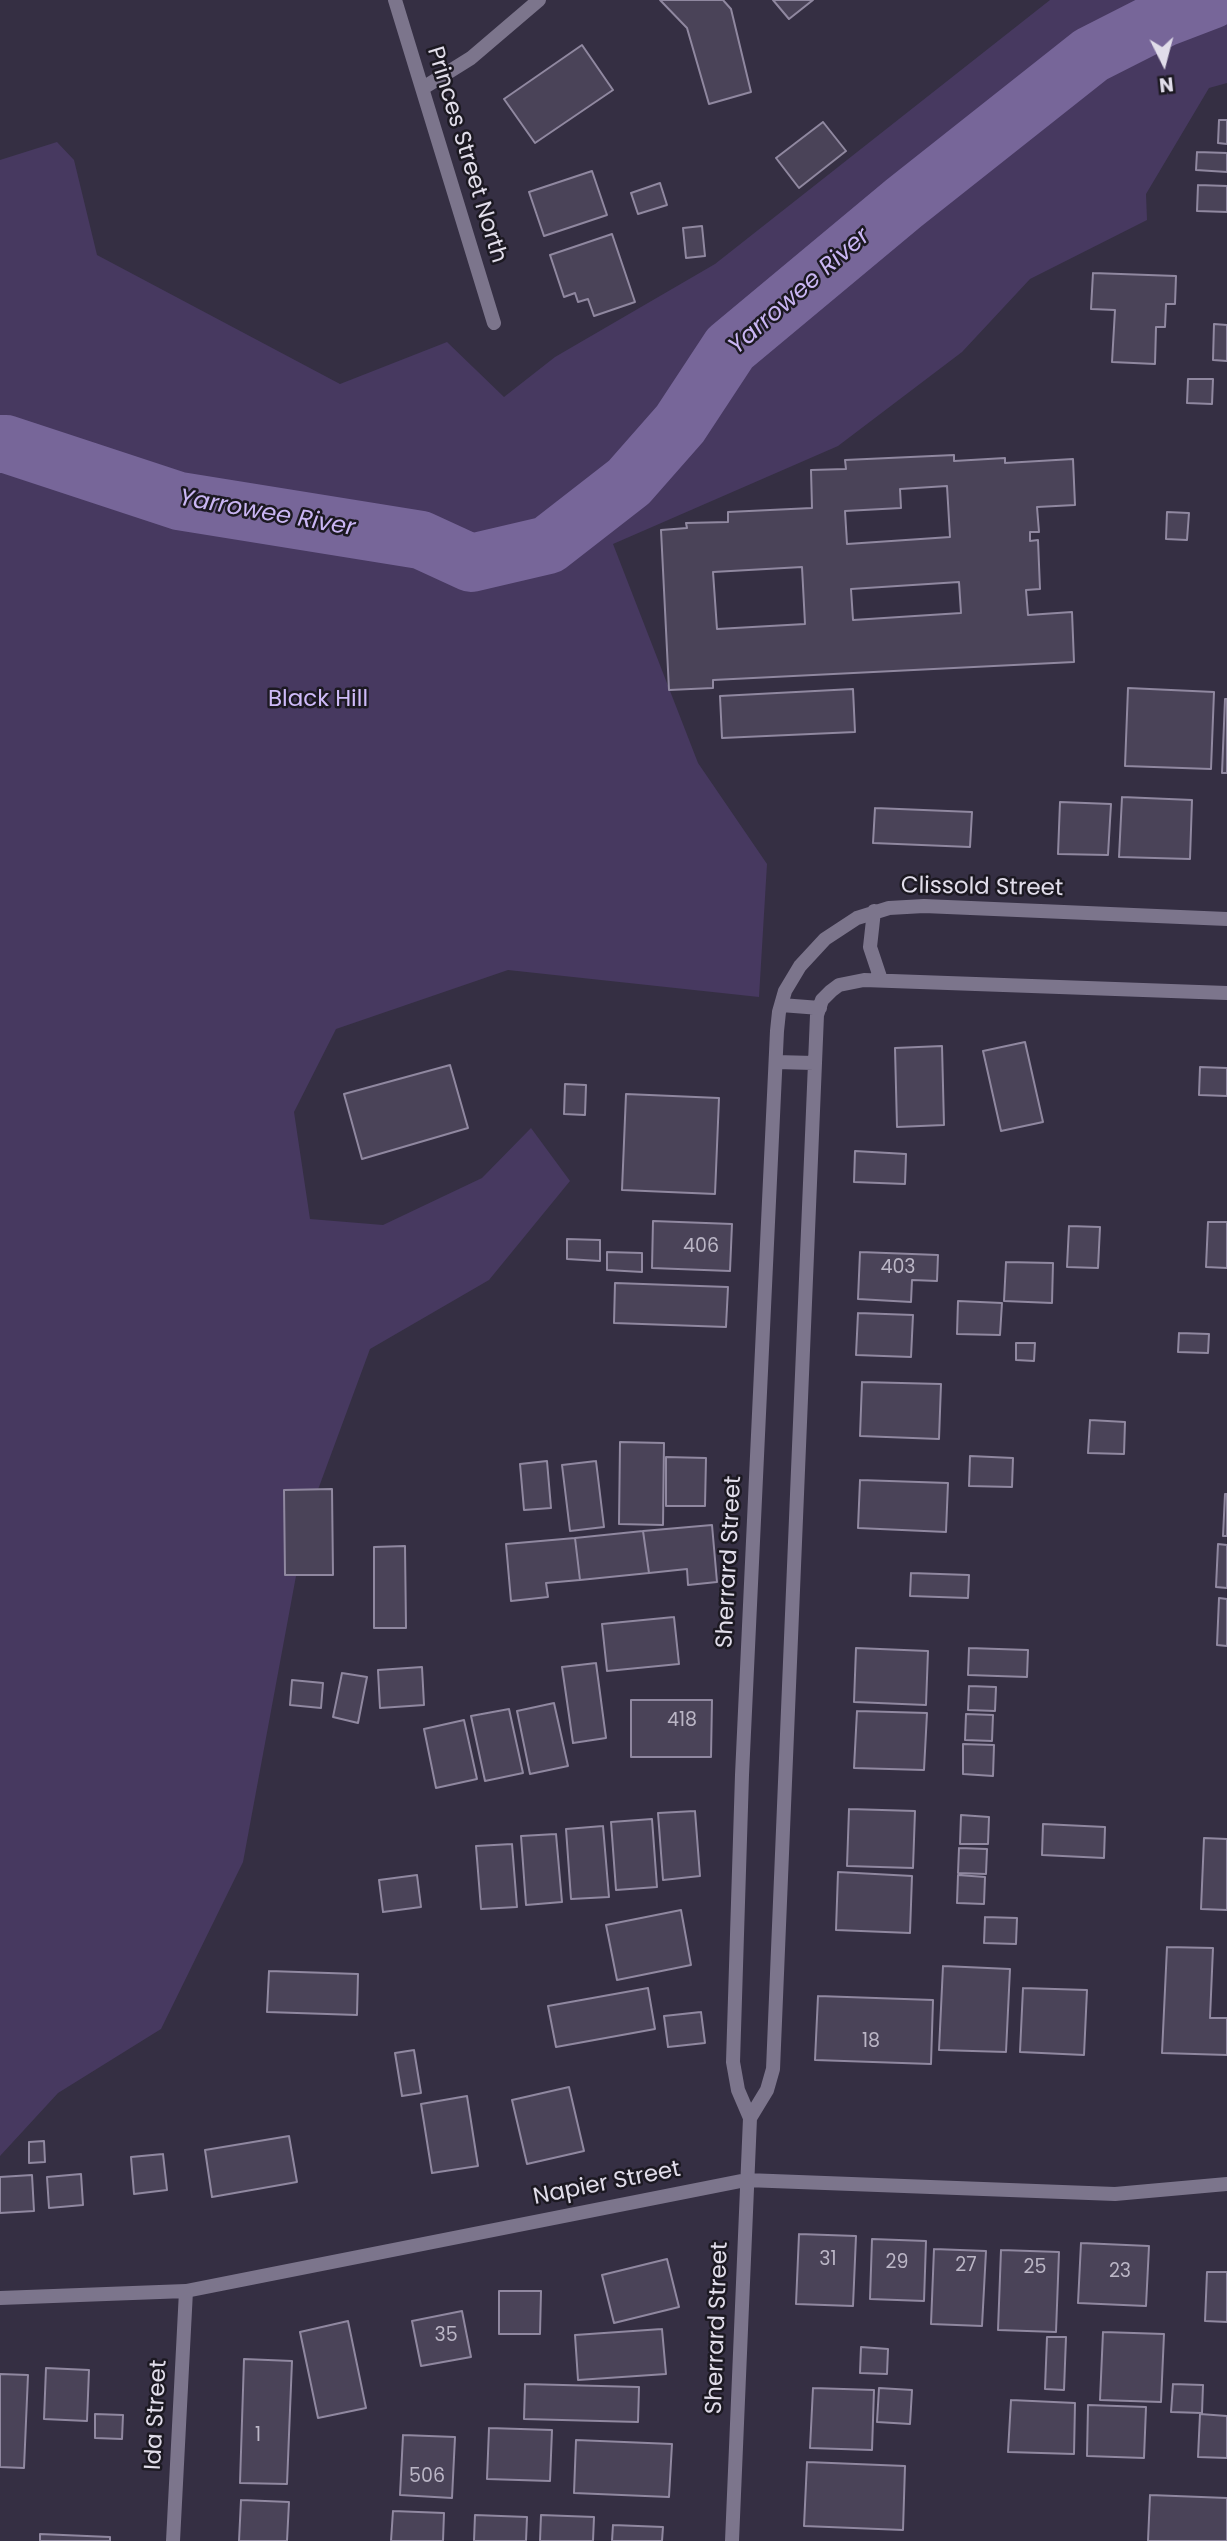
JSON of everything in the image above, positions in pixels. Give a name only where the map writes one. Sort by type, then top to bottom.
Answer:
[{"type":"street","name":"Princes Street North","points":[[395,0],[494,323]]},
{"type":"street","points":[[423,88],[465,62],[539,0]]},
{"type":"street","name":"Clissold Street","points":[[781,1005],[791,980],[811,952],[842,926],[874,911],[924,906],[1227,919]]},
{"type":"street","points":[[874,911],[870,947],[881,981]]},
{"type":"street","points":[[781,1005],[820,1008],[826,995],[839,985],[857,981],[1227,993]]},
{"type":"street","name":"Sherrard Street","points":[[750,2118],[738,2091],[733,2062],[742,1775],[776,1062],[781,1005]]},
{"type":"street","name":"Sherrard Street","points":[[732,2541],[750,2118],[767,2090],[773,2069],[815,1028],[820,1008]]},
{"type":"street","points":[[776,1062],[814,1063]]},
{"type":"street","name":"Napier Street","points":[[0,2298],[186,2291],[746,2180],[1115,2194],[1227,2184]]},
{"type":"street","name":"Ida Street","points":[[173,2541],[186,2291]]},
{"type":"green space","name":"Black Hill","points":[[1050,0],[1227,0],[1227,83],[1209,88],[1146,194],[1147,220],[1030,279],[962,352],[838,446],[613,544],[698,763],[767,864],[759,997],[508,970],[336,1029],[294,1112],[310,1219],[383,1225],[482,1178],[531,1128],[570,1181],[489,1280],[370,1349],[306,1522],[243,1862],[161,2029],[58,2093],[0,2156],[0,160],[57,142],[74,160],[97,255],[340,384],[447,342],[504,397],[555,357],[715,264]]},
{"type":"building","points":[[660,0],[723,0],[731,9],[751,92],[709,104],[687,28]]},
{"type":"building","points":[[773,0],[813,0],[789,19]]},
{"type":"building","points":[[582,45],[613,90],[535,143],[504,99]]},
{"type":"building","points":[[1219,120],[1227,120],[1227,144],[1218,143]]},
{"type":"building","points":[[823,122],[846,151],[799,188],[776,158]]},
{"type":"building","points":[[1197,152],[1227,153],[1227,172],[1196,170]]},
{"type":"building","points":[[592,171],[607,215],[544,236],[529,192]]},
{"type":"building","points":[[660,183],[667,205],[638,214],[631,193]]},
{"type":"building","points":[[1198,185],[1227,186],[1227,212],[1197,211]]},
{"type":"building","points":[[702,226],[705,256],[686,258],[683,228]]},
{"type":"building","points":[[612,234],[635,302],[594,316],[588,299],[578,302],[575,293],[564,297],[550,255]]},
{"type":"building","points":[[1093,273],[1176,276],[1175,304],[1166,304],[1165,327],[1156,327],[1155,364],[1112,362],[1115,310],[1091,309]]},
{"type":"building","points":[[1214,324],[1227,325],[1227,361],[1213,360]]},
{"type":"building","points":[[1188,379],[1213,379],[1212,404],[1187,403]]},
{"type":"building","points":[[954,455],[954,461],[1005,458],[1005,463],[1073,459],[1075,505],[1037,507],[1039,532],[1030,532],[1030,541],[1038,540],[1040,589],[1026,590],[1028,615],[1072,612],[1074,662],[713,680],[713,688],[669,690],[661,530],[687,528],[686,523],[728,522],[728,512],[812,508],[811,470],[846,469],[845,460]],"holes":[[[947,486],[950,537],[847,544],[845,511],[901,508],[900,489]],[[802,567],[805,624],[717,629],[713,572]],[[959,582],[961,613],[853,620],[851,589]]]},
{"type":"building","points":[[1167,512],[1189,513],[1187,540],[1166,539]]},
{"type":"building","points":[[1128,688],[1214,692],[1211,769],[1125,766]]},
{"type":"building","points":[[853,689],[855,732],[722,738],[720,696]]},
{"type":"building","points":[[1225,699],[1227,773],[1222,773]]},
{"type":"building","points":[[1122,797],[1192,800],[1190,859],[1119,857]]},
{"type":"building","points":[[1060,802],[1111,804],[1108,855],[1058,854]]},
{"type":"building","points":[[875,808],[972,812],[970,847],[873,843]]},
{"type":"building","points":[[1025,1042],[1043,1122],[1001,1131],[983,1051]]},
{"type":"building","points":[[942,1046],[944,1125],[897,1127],[895,1048]]},
{"type":"building","points":[[450,1065],[468,1128],[362,1159],[344,1094]]},
{"type":"building","points":[[1200,1067],[1227,1068],[1227,1096],[1199,1095]]},
{"type":"building","points":[[565,1084],[586,1085],[585,1115],[564,1114]]},
{"type":"building","points":[[626,1094],[719,1098],[715,1194],[622,1190]]},
{"type":"building","points":[[855,1151],[906,1154],[905,1184],[854,1182]]},
{"type":"building","points":[[653,1221],[732,1224],[730,1271],[652,1268]]},
{"type":"building","points":[[1208,1222],[1227,1222],[1227,1268],[1206,1267]]},
{"type":"building","points":[[1069,1226],[1100,1227],[1098,1268],[1067,1267]]},
{"type":"building","points":[[567,1239],[600,1240],[600,1261],[567,1259]]},
{"type":"building","points":[[607,1252],[642,1253],[642,1272],[607,1270]]},
{"type":"building","points":[[860,1252],[938,1255],[937,1281],[912,1280],[911,1302],[858,1299]]},
{"type":"building","points":[[1006,1262],[1053,1263],[1052,1303],[1004,1301]]},
{"type":"building","points":[[615,1283],[728,1287],[726,1327],[614,1323]]},
{"type":"building","points":[[958,1301],[1002,1303],[1000,1335],[957,1334]]},
{"type":"building","points":[[858,1313],[913,1315],[911,1357],[856,1355]]},
{"type":"building","points":[[1179,1333],[1209,1334],[1208,1353],[1178,1352]]},
{"type":"building","points":[[1016,1343],[1035,1343],[1034,1361],[1016,1360]]},
{"type":"building","points":[[862,1382],[941,1384],[939,1439],[860,1436]]},
{"type":"building","points":[[1090,1420],[1125,1422],[1124,1454],[1088,1453]]},
{"type":"building","points":[[620,1442],[664,1443],[663,1525],[619,1524]]},
{"type":"building","points":[[970,1456],[1013,1458],[1012,1487],[969,1486]]},
{"type":"building","points":[[666,1457],[706,1458],[705,1506],[666,1506]]},
{"type":"building","points":[[547,1461],[551,1508],[524,1510],[520,1464]]},
{"type":"building","points":[[596,1461],[604,1527],[570,1531],[562,1465]]},
{"type":"building","points":[[860,1480],[948,1483],[946,1532],[858,1528]]},
{"type":"building","points":[[332,1489],[333,1575],[285,1575],[284,1490]]},
{"type":"building","points":[[1225,1494],[1227,1536],[1223,1536]]},
{"type":"building","points":[[712,1525],[717,1582],[688,1585],[687,1569],[649,1573],[643,1531]]},
{"type":"building","points":[[643,1531],[649,1573],[580,1580],[575,1538]]},
{"type":"building","points":[[575,1538],[580,1580],[546,1583],[548,1597],[511,1601],[506,1544]]},
{"type":"building","points":[[1218,1544],[1227,1545],[1227,1588],[1216,1587]]},
{"type":"building","points":[[405,1546],[406,1628],[374,1628],[374,1547]]},
{"type":"building","points":[[911,1573],[969,1575],[968,1598],[910,1596]]},
{"type":"building","points":[[1219,1598],[1227,1599],[1227,1646],[1217,1645]]},
{"type":"building","points":[[674,1617],[679,1664],[607,1671],[602,1624]]},
{"type":"building","points":[[856,1648],[928,1651],[926,1705],[854,1702]]},
{"type":"building","points":[[969,1648],[1028,1650],[1027,1677],[968,1675]]},
{"type":"building","points":[[596,1663],[606,1738],[573,1743],[562,1667]]},
{"type":"building","points":[[422,1667],[424,1705],[380,1708],[378,1670]]},
{"type":"building","points":[[342,1673],[367,1677],[358,1723],[333,1717]]},
{"type":"building","points":[[292,1680],[323,1683],[321,1708],[290,1705]]},
{"type":"building","points":[[969,1686],[996,1687],[995,1711],[968,1710]]},
{"type":"building","points":[[631,1700],[712,1700],[711,1757],[631,1757]]},
{"type":"building","points":[[554,1703],[568,1766],[530,1774],[517,1711]]},
{"type":"building","points":[[509,1709],[523,1773],[485,1781],[471,1716]]},
{"type":"building","points":[[857,1711],[927,1713],[924,1770],[854,1768]]},
{"type":"building","points":[[966,1714],[993,1715],[992,1741],[965,1740]]},
{"type":"building","points":[[464,1720],[477,1779],[436,1788],[424,1729]]},
{"type":"building","points":[[963,1744],[994,1745],[993,1776],[963,1774]]},
{"type":"building","points":[[849,1809],[915,1811],[913,1868],[847,1866]]},
{"type":"building","points":[[695,1811],[700,1876],[663,1880],[658,1813]]},
{"type":"building","points":[[961,1815],[989,1817],[988,1844],[960,1844]]},
{"type":"building","points":[[652,1819],[657,1887],[616,1890],[611,1822]]},
{"type":"building","points":[[1043,1824],[1105,1827],[1104,1858],[1042,1855]]},
{"type":"building","points":[[603,1826],[609,1897],[571,1899],[566,1829]]},
{"type":"building","points":[[556,1834],[562,1902],[526,1905],[521,1836]]},
{"type":"building","points":[[1204,1838],[1227,1839],[1227,1910],[1201,1909]]},
{"type":"building","points":[[512,1844],[517,1907],[481,1909],[476,1846]]},
{"type":"building","points":[[959,1848],[987,1849],[986,1874],[958,1873]]},
{"type":"building","points":[[838,1872],[912,1876],[910,1933],[836,1930]]},
{"type":"building","points":[[417,1875],[421,1907],[383,1912],[379,1880]]},
{"type":"building","points":[[958,1875],[985,1877],[984,1904],[957,1903]]},
{"type":"building","points":[[681,1910],[691,1965],[617,1980],[606,1925]]},
{"type":"building","points":[[985,1917],[1017,1918],[1016,1944],[984,1943]]},
{"type":"building","points":[[1167,1947],[1213,1948],[1210,2018],[1227,2018],[1227,2055],[1162,2053]]},
{"type":"building","points":[[943,1966],[1010,1969],[1006,2052],[939,2050]]},
{"type":"building","points":[[269,1971],[358,1974],[357,2015],[267,2012]]},
{"type":"building","points":[[648,1988],[655,2029],[556,2047],[548,2006]]},
{"type":"building","points":[[1023,1988],[1087,1990],[1084,2055],[1020,2052]]},
{"type":"building","points":[[818,1996],[933,2000],[931,2064],[815,2060]]},
{"type":"building","points":[[701,2012],[705,2043],[668,2047],[664,2016]]},
{"type":"building","points":[[414,2050],[421,2093],[402,2096],[395,2053]]},
{"type":"building","points":[[569,2087],[584,2151],[527,2164],[512,2100]]},
{"type":"building","points":[[467,2096],[478,2166],[432,2173],[421,2104]]},
{"type":"building","points":[[289,2136],[297,2182],[212,2197],[205,2150]]},
{"type":"building","points":[[44,2141],[45,2162],[29,2163],[29,2142]]},
{"type":"building","points":[[163,2154],[167,2190],[134,2194],[131,2157]]},
{"type":"building","points":[[81,2174],[83,2205],[49,2208],[47,2177]]},
{"type":"building","points":[[32,2175],[34,2211],[0,2213],[0,2177]]},
{"type":"building","points":[[799,2234],[856,2236],[853,2306],[796,2304]]},
{"type":"building","points":[[872,2239],[926,2241],[924,2301],[870,2299]]},
{"type":"building","points":[[1081,2243],[1149,2246],[1146,2306],[1078,2303]]},
{"type":"building","points":[[934,2249],[986,2251],[982,2326],[931,2324]]},
{"type":"building","points":[[1001,2250],[1059,2252],[1056,2332],[998,2330]]},
{"type":"building","points":[[667,2259],[679,2307],[614,2323],[602,2275]]},
{"type":"building","points":[[1207,2272],[1227,2272],[1227,2322],[1205,2321]]},
{"type":"building","points":[[499,2291],[541,2291],[540,2334],[499,2334]]},
{"type":"building","points":[[462,2311],[471,2357],[421,2366],[412,2321]]},
{"type":"building","points":[[348,2321],[366,2408],[318,2418],[300,2332]]},
{"type":"building","points":[[662,2329],[666,2374],[578,2380],[575,2335]]},
{"type":"building","points":[[1103,2332],[1164,2334],[1161,2402],[1100,2400]]},
{"type":"building","points":[[1047,2337],[1066,2337],[1064,2390],[1045,2389]]},
{"type":"building","points":[[861,2347],[888,2349],[887,2374],[860,2373]]},
{"type":"building","points":[[244,2359],[292,2361],[287,2484],[240,2483]]},
{"type":"building","points":[[46,2368],[89,2370],[87,2421],[44,2419]]},
{"type":"building","points":[[0,2374],[28,2375],[24,2468],[0,2467]]},
{"type":"building","points":[[525,2384],[639,2387],[638,2422],[524,2419]]},
{"type":"building","points":[[1173,2384],[1203,2385],[1202,2413],[1171,2412]]},
{"type":"building","points":[[813,2388],[874,2390],[872,2450],[810,2448]]},
{"type":"building","points":[[879,2388],[912,2390],[910,2424],[877,2422]]},
{"type":"building","points":[[1011,2400],[1075,2403],[1074,2454],[1008,2452]]},
{"type":"building","points":[[1088,2405],[1146,2407],[1144,2458],[1087,2456]]},
{"type":"building","points":[[95,2414],[123,2415],[122,2439],[95,2438]]},
{"type":"building","points":[[1200,2414],[1227,2416],[1227,2458],[1198,2457]]},
{"type":"building","points":[[489,2428],[552,2430],[550,2481],[487,2479]]},
{"type":"building","points":[[403,2435],[455,2437],[452,2498],[400,2495]]},
{"type":"building","points":[[576,2440],[672,2444],[669,2497],[574,2493]]},
{"type":"building","points":[[807,2462],[905,2466],[903,2530],[804,2526]]},
{"type":"building","points":[[1150,2495],[1227,2498],[1227,2541],[1148,2541]]},
{"type":"building","points":[[241,2500],[289,2502],[287,2541],[239,2541]]},
{"type":"building","points":[[393,2511],[444,2513],[443,2541],[391,2541]]},
{"type":"building","points":[[475,2515],[527,2517],[526,2541],[474,2541]]},
{"type":"building","points":[[541,2515],[594,2517],[593,2541],[540,2541]]},
{"type":"building","points":[[613,2525],[663,2527],[662,2541],[612,2541]]},
{"type":"building","points":[[40,2534],[110,2537],[110,2541],[40,2541]]},
{"type":"waterway","name":"Yarrowee River","points":[[0,444],[179,501],[421,540],[471,563],[548,545],[629,482],[680,424],[730,348],[904,203],[1091,55],[1164,18],[1211,0]]}]
